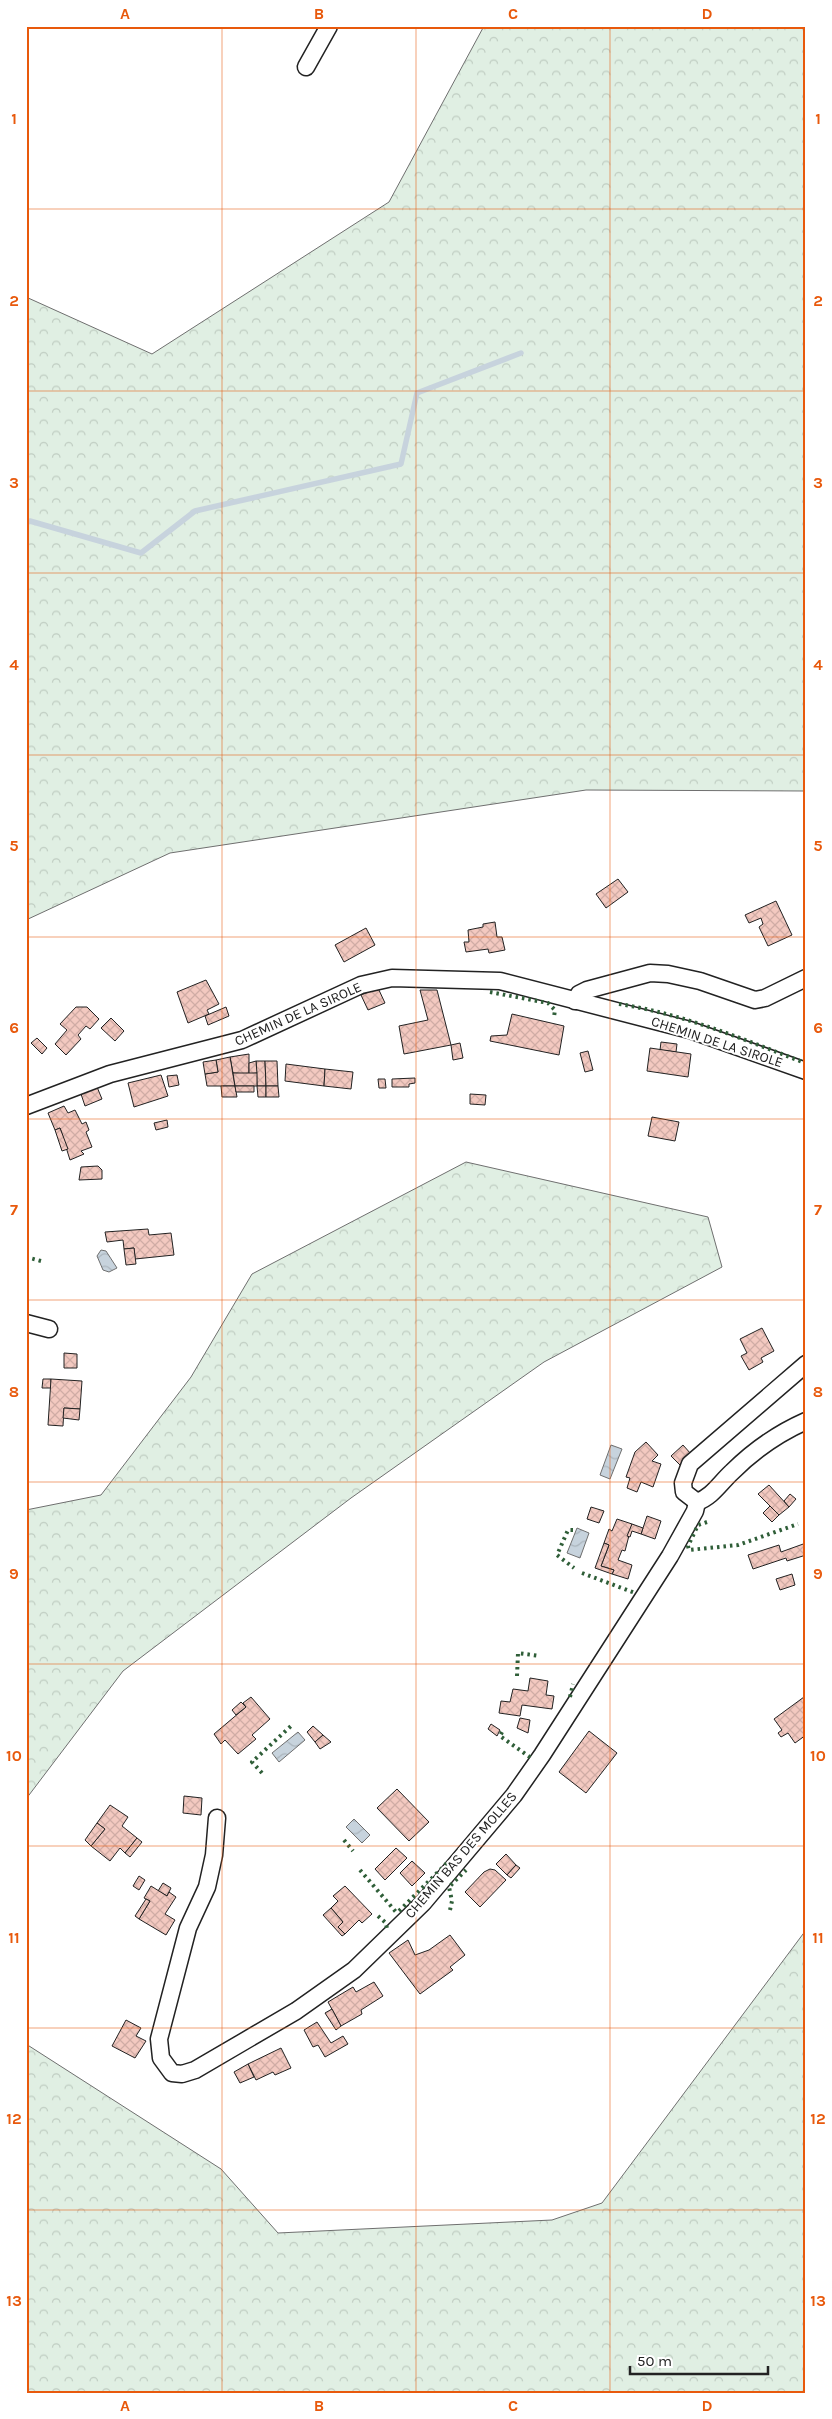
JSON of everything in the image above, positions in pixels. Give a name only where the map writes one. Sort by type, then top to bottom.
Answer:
[{"type":"street","points":[[306,67],[329,26]]},
{"type":"street","points":[[575,1001],[579,994],[587,990],[650,973],[690,978],[755,1000],[765,998],[806,978]]},
{"type":"street","name":"CHEMIN DE LA SIROLE","points":[[26,1106],[110,1074],[242,1040],[361,985],[392,978],[500,981],[690,1030],[806,1071]]},
{"type":"street","points":[[26,1323],[49,1329]]},
{"type":"street","points":[[806,1364],[690,1464],[683,1483],[684,1492],[697,1502],[706,1499],[733,1471],[785,1430],[806,1421]]},
{"type":"street","name":"CHEMIN BAS DES MOLLES","points":[[217,1818],[214,1855],[207,1888],[188,1928],[159,2039],[161,2058],[172,2073],[182,2074],[195,2070],[296,2011],[354,1970],[423,1903],[514,1795],[542,1755],[670,1556],[695,1511],[697,1502]]},
{"type":"green space","points":[[484,26],[806,26],[806,791],[586,790],[170,853],[26,920],[26,297],[152,354],[389,202]]},
{"type":"green space","points":[[466,1162],[708,1217],[722,1267],[544,1362],[351,1498],[123,1671],[26,1799],[26,1510],[101,1495],[191,1377],[252,1274]]},
{"type":"green space","points":[[806,1930],[806,2393],[26,2393],[26,2044],[221,2169],[278,2233],[552,2220],[602,2203]]},
{"type":"water","points":[[101,1250],[106,1251],[117,1268],[109,1272],[103,1270],[97,1256]]},
{"type":"water","points":[[611,1445],[622,1449],[610,1479],[600,1475]]},
{"type":"water","points":[[577,1528],[589,1533],[580,1558],[567,1553]]},
{"type":"water","points":[[298,1732],[305,1740],[279,1762],[272,1753]]},
{"type":"water","points":[[354,1819],[370,1835],[362,1843],[346,1827]]},
{"type":"building","points":[[618,879],[628,892],[606,908],[596,894]]},
{"type":"building","points":[[776,901],[792,935],[768,946],[759,927],[763,924],[761,918],[749,923],[745,915]]},
{"type":"building","points":[[495,922],[497,937],[502,937],[505,950],[489,953],[488,949],[466,952],[464,942],[469,942],[468,930]]},
{"type":"building","points":[[366,928],[375,945],[344,962],[335,945]]},
{"type":"building","points":[[206,980],[219,1004],[207,1010],[209,1014],[188,1023],[177,992]]},
{"type":"building","points":[[378,988],[385,1003],[368,1010],[361,995]]},
{"type":"building","points":[[420,990],[437,990],[451,1045],[404,1054],[399,1026],[428,1020]]},
{"type":"building","points":[[76,1007],[87,1007],[99,1019],[90,1029],[86,1026],[78,1035],[81,1039],[66,1055],[55,1044],[67,1030],[60,1024]]},
{"type":"building","points":[[226,1007],[229,1016],[208,1025],[205,1016]]},
{"type":"building","points":[[512,1014],[564,1026],[559,1055],[490,1041],[491,1036],[507,1035]]},
{"type":"building","points":[[111,1018],[124,1031],[115,1041],[101,1028]]},
{"type":"building","points":[[37,1038],[47,1048],[42,1054],[31,1043]]},
{"type":"building","points":[[661,1042],[677,1044],[676,1052],[660,1050]]},
{"type":"building","points":[[460,1043],[463,1058],[453,1060],[451,1045]]},
{"type":"building","points":[[650,1048],[691,1054],[688,1077],[647,1071]]},
{"type":"building","points":[[588,1051],[593,1070],[585,1072],[580,1053]]},
{"type":"building","points":[[249,1054],[249,1074],[233,1073],[230,1057]]},
{"type":"building","points":[[230,1057],[235,1086],[207,1086],[205,1074],[218,1072],[216,1060]]},
{"type":"building","points":[[216,1060],[218,1072],[205,1074],[203,1062]]},
{"type":"building","points":[[256,1061],[265,1061],[266,1086],[257,1086]]},
{"type":"building","points":[[256,1061],[257,1073],[249,1074],[249,1063]]},
{"type":"building","points":[[265,1061],[277,1061],[278,1086],[266,1086]]},
{"type":"building","points":[[286,1064],[325,1069],[324,1086],[285,1081]]},
{"type":"building","points":[[325,1069],[353,1072],[351,1089],[324,1086]]},
{"type":"building","points":[[233,1073],[257,1073],[257,1086],[235,1086]]},
{"type":"building","points":[[161,1075],[168,1096],[134,1107],[128,1083]]},
{"type":"building","points":[[177,1075],[179,1085],[169,1087],[167,1076]]},
{"type":"building","points":[[415,1078],[415,1083],[409,1084],[409,1087],[392,1087],[392,1079]]},
{"type":"building","points":[[378,1079],[385,1079],[386,1088],[379,1088]]},
{"type":"building","points":[[221,1086],[235,1086],[237,1097],[222,1097]]},
{"type":"building","points":[[235,1086],[254,1086],[254,1092],[236,1092]]},
{"type":"building","points":[[257,1086],[266,1086],[266,1097],[258,1097]]},
{"type":"building","points":[[266,1086],[278,1086],[279,1097],[266,1097]]},
{"type":"building","points":[[97,1087],[102,1099],[85,1106],[81,1094]]},
{"type":"building","points":[[470,1094],[486,1095],[485,1105],[470,1104]]},
{"type":"building","points":[[64,1106],[68,1113],[75,1110],[82,1124],[86,1122],[89,1130],[86,1132],[92,1147],[81,1151],[84,1154],[70,1160],[60,1128],[55,1130],[48,1113]]},
{"type":"building","points":[[652,1117],[679,1122],[675,1141],[648,1136]]},
{"type":"building","points":[[167,1120],[168,1127],[156,1130],[154,1123]]},
{"type":"building","points":[[60,1128],[68,1149],[62,1151],[55,1130]]},
{"type":"building","points":[[98,1166],[102,1170],[102,1179],[79,1180],[81,1167]]},
{"type":"building","points":[[148,1229],[149,1235],[171,1233],[174,1255],[135,1259],[134,1248],[124,1249],[123,1240],[107,1242],[105,1232]]},
{"type":"building","points":[[134,1248],[136,1264],[126,1265],[124,1249]]},
{"type":"building","points":[[762,1328],[774,1351],[761,1358],[763,1362],[749,1370],[741,1356],[747,1353],[740,1339]]},
{"type":"building","points":[[64,1353],[77,1354],[77,1368],[64,1368]]},
{"type":"building","points":[[43,1379],[51,1379],[51,1388],[42,1388]]},
{"type":"building","points":[[51,1379],[82,1381],[80,1409],[64,1408],[63,1426],[48,1425]]},
{"type":"building","points":[[64,1408],[80,1409],[79,1420],[63,1418]]},
{"type":"building","points":[[646,1442],[658,1455],[652,1461],[661,1464],[653,1487],[641,1482],[637,1492],[627,1488],[630,1478],[626,1477],[635,1452]]},
{"type":"building","points":[[683,1445],[691,1454],[680,1465],[671,1456]]},
{"type":"building","points":[[769,1485],[789,1507],[779,1515],[758,1494]]},
{"type":"building","points":[[790,1494],[796,1499],[789,1507],[784,1501]]},
{"type":"building","points":[[770,1506],[779,1515],[772,1522],[763,1513]]},
{"type":"building","points":[[591,1507],[604,1511],[599,1523],[587,1519]]},
{"type":"building","points":[[647,1516],[661,1521],[655,1539],[641,1534]]},
{"type":"building","points":[[617,1519],[632,1524],[625,1551],[622,1550],[618,1560],[632,1565],[628,1579],[612,1574],[614,1570],[601,1566],[609,1545],[604,1543],[609,1529],[612,1531]]},
{"type":"building","points":[[632,1524],[643,1528],[641,1534],[632,1531],[630,1537],[627,1536]]},
{"type":"building","points":[[604,1543],[609,1545],[601,1566],[614,1570],[612,1574],[595,1568]]},
{"type":"building","points":[[806,1543],[806,1555],[787,1561],[786,1558],[753,1569],[748,1555],[779,1545],[781,1552]]},
{"type":"building","points":[[792,1574],[795,1585],[780,1590],[776,1579]]},
{"type":"building","points":[[530,1678],[548,1681],[546,1695],[554,1696],[552,1709],[522,1705],[520,1716],[499,1713],[501,1701],[510,1702],[513,1689],[528,1691]]},
{"type":"building","points":[[251,1697],[270,1719],[252,1735],[256,1739],[238,1754],[225,1740],[221,1744],[214,1734],[246,1707],[243,1703]]},
{"type":"building","points":[[804,1697],[806,1735],[795,1743],[788,1733],[781,1737],[778,1733],[782,1730],[774,1719]]},
{"type":"building","points":[[241,1702],[246,1707],[236,1715],[232,1710]]},
{"type":"building","points":[[520,1718],[530,1720],[528,1733],[517,1728]]},
{"type":"building","points":[[491,1724],[500,1730],[497,1736],[488,1729]]},
{"type":"building","points":[[313,1726],[323,1735],[315,1742],[307,1732]]},
{"type":"building","points":[[589,1731],[617,1753],[586,1793],[559,1772]]},
{"type":"building","points":[[323,1735],[331,1742],[320,1749],[315,1742]]},
{"type":"building","points":[[397,1789],[429,1822],[409,1841],[377,1808]]},
{"type":"building","points":[[184,1796],[202,1798],[201,1815],[183,1813]]},
{"type":"building","points":[[110,1805],[128,1817],[122,1826],[137,1838],[125,1853],[120,1848],[110,1861],[91,1846],[105,1829],[97,1823]]},
{"type":"building","points":[[97,1823],[105,1829],[91,1846],[85,1840]]},
{"type":"building","points":[[137,1838],[142,1842],[130,1857],[125,1853]]},
{"type":"building","points":[[396,1848],[407,1858],[385,1880],[375,1869]]},
{"type":"building","points":[[506,1854],[516,1865],[507,1875],[496,1864]]},
{"type":"building","points":[[412,1861],[425,1873],[412,1886],[400,1873]]},
{"type":"building","points":[[516,1865],[520,1868],[511,1878],[507,1875]]},
{"type":"building","points":[[490,1869],[495,1870],[506,1880],[480,1907],[465,1892],[484,1872]]},
{"type":"building","points":[[139,1876],[145,1880],[139,1890],[133,1886]]},
{"type":"building","points":[[163,1883],[171,1888],[167,1896],[158,1891]]},
{"type":"building","points":[[151,1886],[167,1896],[169,1892],[176,1897],[165,1914],[175,1920],[166,1935],[139,1919],[150,1901],[144,1898]]},
{"type":"building","points":[[345,1886],[372,1914],[362,1923],[359,1920],[345,1934],[338,1927],[343,1922],[331,1908],[338,1901],[333,1896]]},
{"type":"building","points":[[146,1899],[150,1901],[139,1919],[135,1916]]},
{"type":"building","points":[[331,1908],[343,1922],[338,1927],[345,1934],[342,1936],[323,1915]]},
{"type":"building","points":[[450,1935],[465,1955],[450,1967],[453,1970],[420,1994],[389,1953],[408,1940],[415,1955],[429,1950]]},
{"type":"building","points":[[374,1982],[383,1996],[361,2010],[362,2014],[341,2026],[328,2002],[353,1987],[356,1992]]},
{"type":"building","points":[[332,2009],[341,2026],[336,2030],[325,2013]]},
{"type":"building","points":[[126,2020],[141,2028],[136,2036],[146,2041],[135,2058],[112,2046]]},
{"type":"building","points":[[317,2022],[331,2043],[343,2036],[348,2044],[325,2057],[318,2045],[313,2047],[304,2030]]},
{"type":"building","points":[[281,2048],[291,2068],[275,2075],[273,2072],[256,2080],[248,2064]]},
{"type":"building","points":[[248,2064],[254,2077],[240,2083],[234,2072]]},
{"type":"waterway","points":[[26,523],[30,521],[141,553],[195,511],[401,464],[417,393],[521,353]]},
{"type":"hedge","points":[[490,992],[548,1003],[555,1010],[554,1017]]},
{"type":"hedge","points":[[619,1004],[643,1008],[691,1021],[805,1063]]},
{"type":"hedge","points":[[26,1257],[41,1261]]},
{"type":"hedge","points":[[707,1522],[698,1525],[688,1546],[689,1550],[738,1545],[798,1524]]},
{"type":"hedge","points":[[573,1530],[568,1530],[557,1555],[574,1568]]},
{"type":"hedge","points":[[582,1573],[635,1593]]},
{"type":"hedge","points":[[517,1676],[518,1653],[540,1656]]},
{"type":"hedge","points":[[570,1697],[573,1684]]},
{"type":"hedge","points":[[262,1773],[252,1762],[291,1726]]},
{"type":"hedge","points":[[502,1732],[500,1736],[531,1758]]},
{"type":"hedge","points":[[344,1840],[353,1851]]},
{"type":"hedge","points":[[399,1911],[447,1863]]},
{"type":"hedge","points":[[360,1870],[396,1912]]},
{"type":"hedge","points":[[450,1910],[452,1901],[449,1887],[466,1870]]},
{"type":"hedge","points":[[378,1916],[386,1923],[387,1929]]}]
